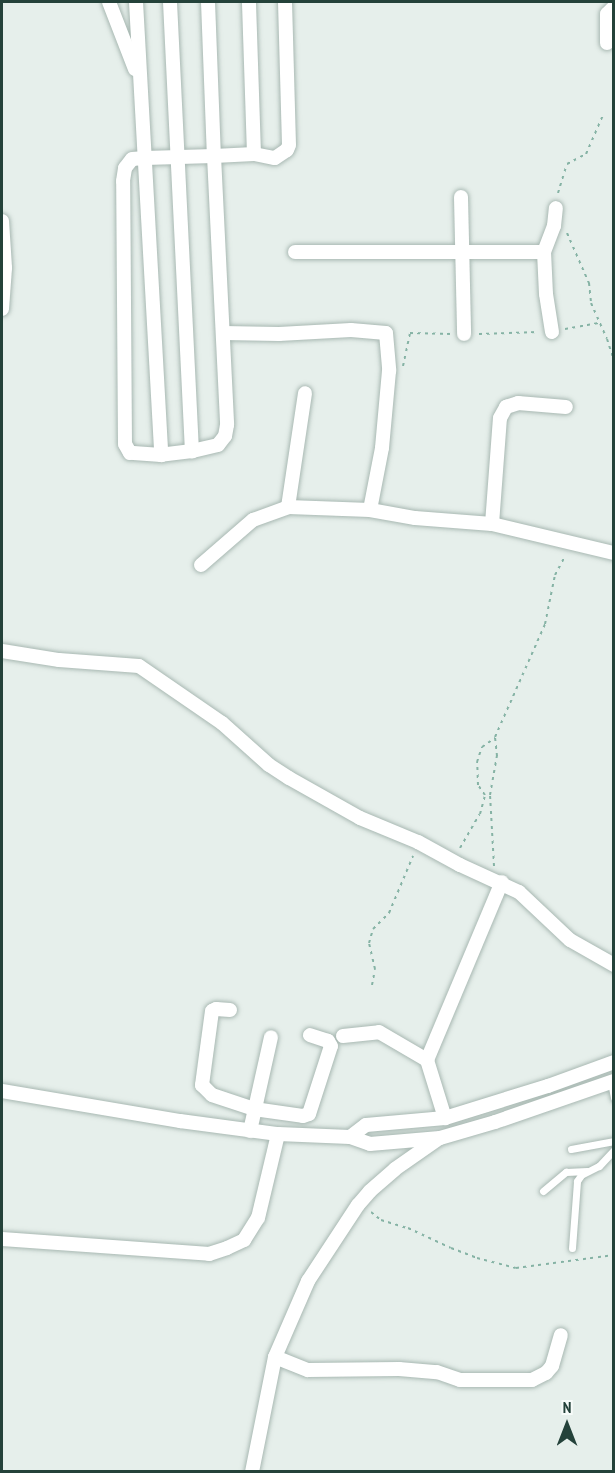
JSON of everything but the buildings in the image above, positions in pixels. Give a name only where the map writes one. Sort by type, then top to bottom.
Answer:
[{"type":"street","points":[[109,2],[141,83]]},
{"type":"street","points":[[136,2],[161,455]]},
{"type":"street","points":[[170,2],[192,451]]},
{"type":"street","points":[[208,2],[214,156],[223,333],[225,436],[218,445],[192,451],[161,455],[130,453],[125,444],[123,181],[125,168],[132,159],[177,156],[214,156],[254,154],[275,158],[286,150],[289,146],[285,2]]},
{"type":"street","points":[[249,2],[254,154]]},
{"type":"street","points":[[606,43],[607,14],[614,7]]},
{"type":"street","points":[[461,197],[464,250],[464,334]]},
{"type":"street","points":[[552,332],[546,294],[544,252],[554,226],[556,208]]},
{"type":"street","points":[[2,221],[5,268],[2,309]]},
{"type":"street","points":[[296,252],[464,250],[544,252]]},
{"type":"street","points":[[223,333],[279,334],[351,330],[386,333],[389,371],[382,448],[370,510]]},
{"type":"street","points":[[288,507],[305,393]]},
{"type":"street","points":[[492,524],[500,418],[506,408],[518,403],[566,408]]},
{"type":"street","points":[[201,565],[253,520],[288,507],[370,510],[415,518],[492,524],[614,554]]},
{"type":"street","points":[[2,651],[59,660],[139,666],[222,723],[269,765],[289,778],[360,818],[418,842],[519,892],[570,940],[614,965]]},
{"type":"street","points":[[445,1118],[427,1060],[498,880]]},
{"type":"street","points":[[230,1010],[212,1011],[202,1085],[212,1095],[254,1109],[303,1116],[309,1114],[331,1046],[328,1041],[310,1035]]},
{"type":"street","points":[[343,1036],[379,1032],[427,1060]]},
{"type":"street","points":[[250,1131],[271,1037]]},
{"type":"street","points":[[350,1137],[366,1125],[445,1118],[548,1086],[614,1062]]},
{"type":"street","points":[[2,1091],[250,1131],[350,1137],[370,1143],[440,1138],[495,1122],[612,1082]]},
{"type":"street","points":[[2,1239],[209,1254],[227,1248],[244,1240],[258,1218],[278,1134]]},
{"type":"street","points":[[252,1472],[275,1357],[308,1281],[358,1205],[395,1169],[440,1138]]},
{"type":"street","points":[[275,1357],[308,1370],[399,1369],[437,1372],[460,1380],[532,1380],[546,1373],[552,1366],[561,1335]]},
{"type":"lane","points":[[612,1082],[614,1098]]},
{"type":"lane","points":[[571,1149],[614,1141]]},
{"type":"lane","points":[[543,1191],[566,1172],[587,1171],[599,1166],[614,1150]]},
{"type":"lane","points":[[572,1248],[577,1181],[587,1171]]},
{"type":"path","points":[[556,208],[567,164],[586,154],[603,115]]},
{"type":"path","points":[[565,229],[589,283],[591,303],[614,361]]},
{"type":"path","points":[[389,371],[402,369],[410,333],[552,332],[598,323]]},
{"type":"path","points":[[498,880],[490,795],[496,756],[495,737],[545,624],[555,575],[572,543]]},
{"type":"path","points":[[450,859],[480,814],[485,795],[478,785],[477,762],[482,747],[495,737]]},
{"type":"path","points":[[372,985],[375,969],[369,943],[372,929],[389,913],[418,842]]},
{"type":"path","points":[[358,1205],[381,1220],[408,1227],[451,1248],[477,1258],[516,1268],[614,1255]]}]
